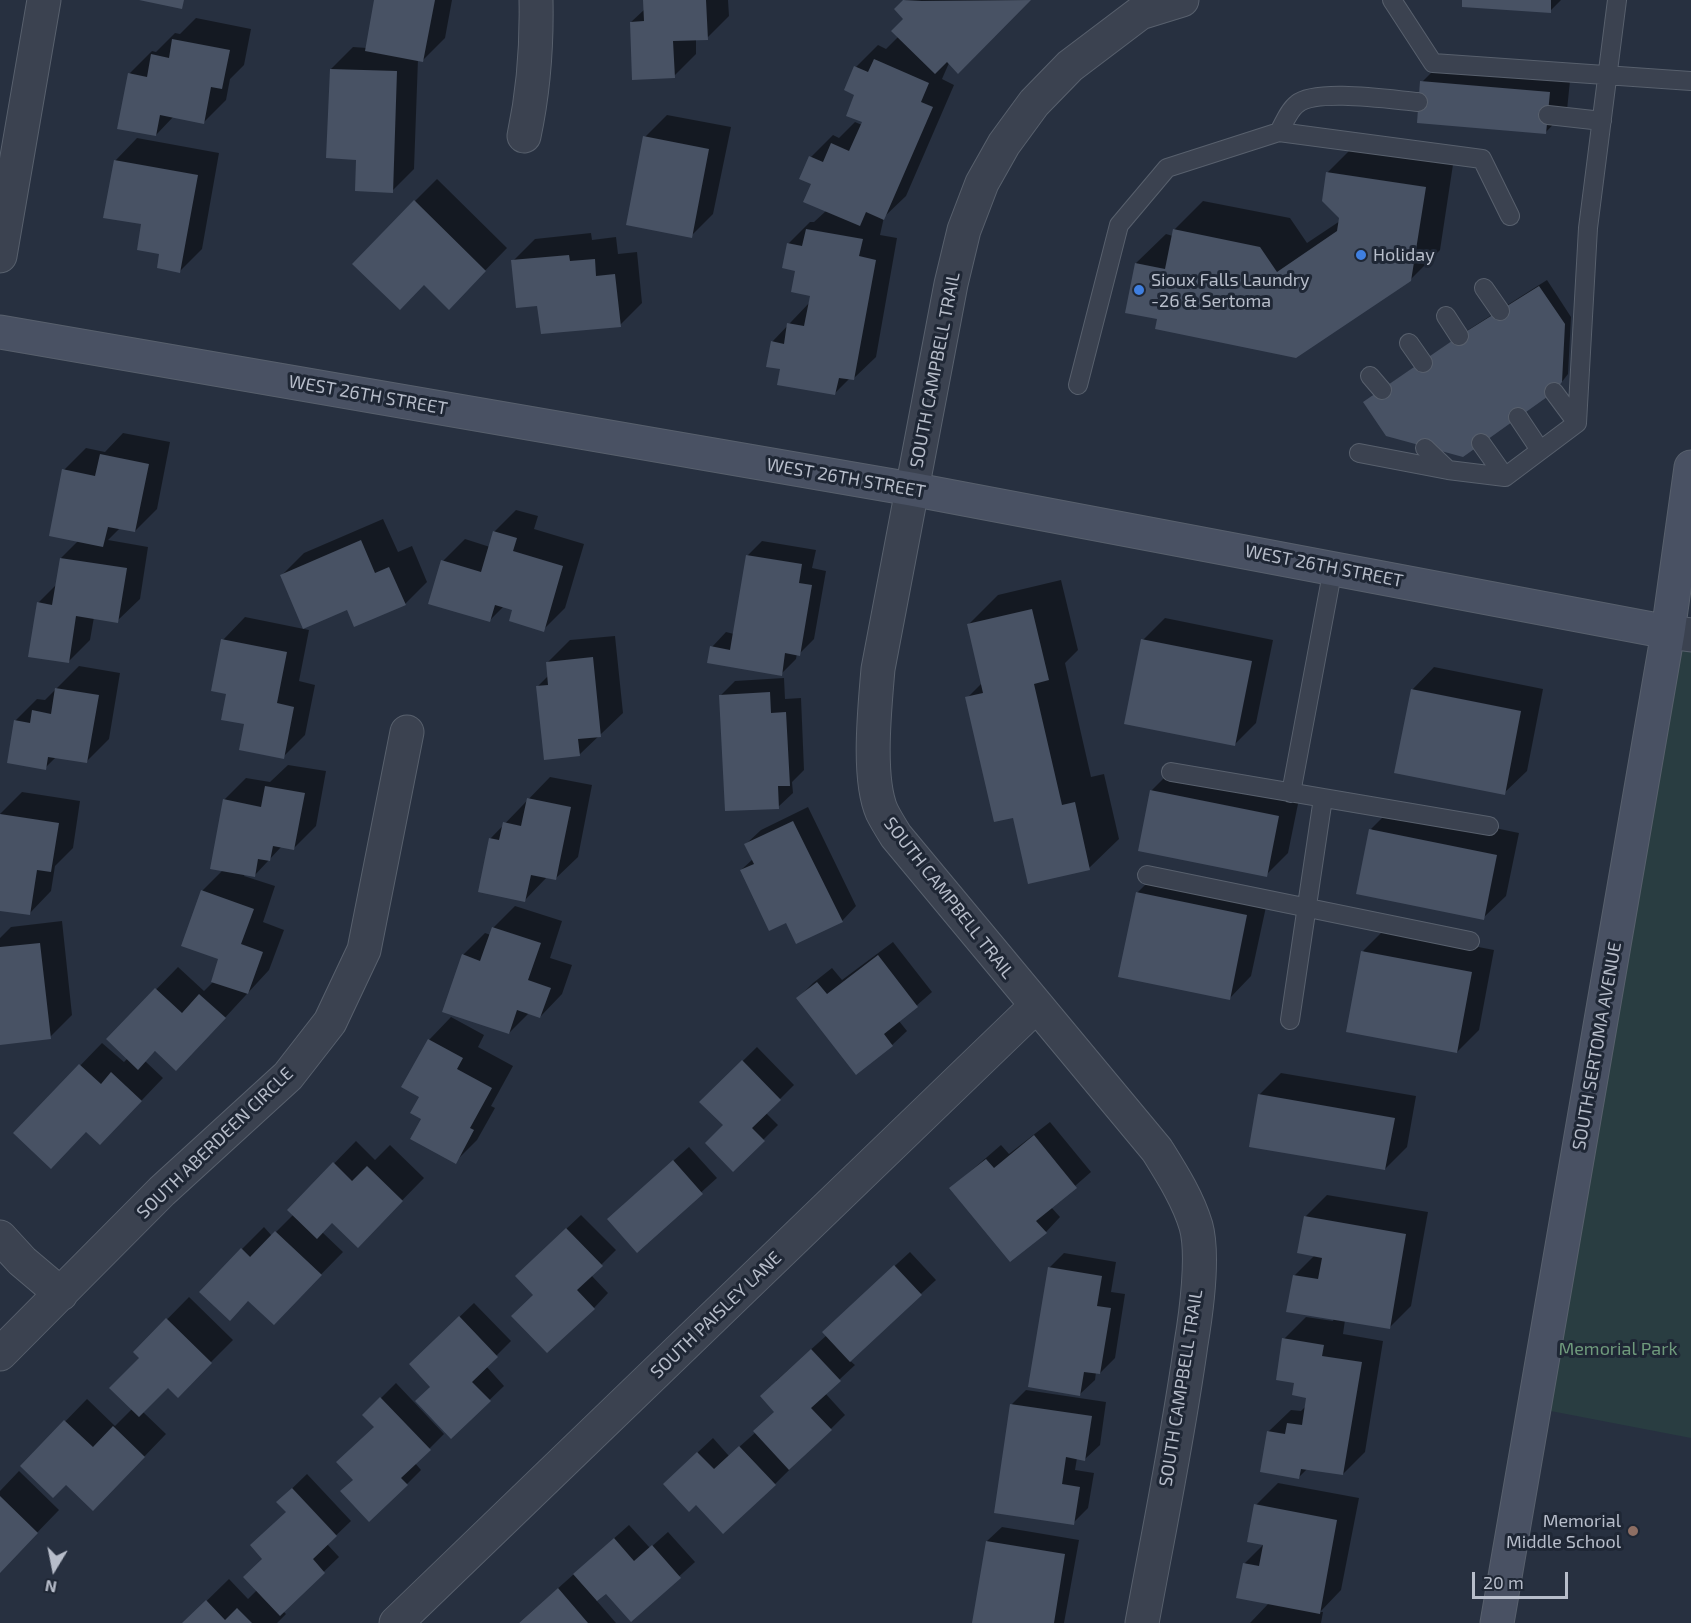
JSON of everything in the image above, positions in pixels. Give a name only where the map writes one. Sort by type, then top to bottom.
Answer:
[{"type":"main road","name":"WEST 26TH STREET","points":[[0,332],[911,489],[1680,634]]},
{"type":"main road","name":"SOUTH SERTOMA AVENUE","points":[[1497,1623],[1680,634],[1691,467]]},
{"type":"street","points":[[0,256],[44,0]]},
{"type":"street","points":[[524,136],[531,101],[537,45],[536,0]]},
{"type":"street","name":"SOUTH CAMPBELL TRAIL","points":[[1142,1623],[1196,1312],[1199,1247],[1196,1227],[1180,1186],[1156,1150],[896,836],[881,811],[875,783],[873,726],[878,669],[951,284],[964,230],[982,183],[1004,144],[1034,103],[1070,66],[1137,6],[1182,0]]},
{"type":"street","name":"SOUTH ABERDEEN CIRCLE","points":[[0,1354],[162,1191],[288,1076],[330,1022],[364,950],[407,732]]},
{"type":"street","name":"SOUTH PAISLEY LANE","points":[[396,1623],[1036,1006]]},
{"type":"street","points":[[0,1237],[22,1261],[61,1294]]},
{"type":"lane","points":[[1392,0],[1433,63],[1691,81]]},
{"type":"lane","points":[[1577,423],[1588,228],[1617,0]]},
{"type":"lane","points":[[1279,132],[1296,104],[1308,98],[1334,96],[1418,102]]},
{"type":"lane","points":[[1548,116],[1602,121]]},
{"type":"lane","points":[[1078,385],[1119,225],[1167,168],[1279,132],[1482,159],[1510,216]]},
{"type":"lane","points":[[1484,288],[1500,311]]},
{"type":"lane","points":[[1446,316],[1459,336]]},
{"type":"lane","points":[[1409,343],[1423,363]]},
{"type":"lane","points":[[1554,392],[1577,423]]},
{"type":"lane","points":[[1518,417],[1540,450]]},
{"type":"lane","points":[[1359,453],[1448,470],[1505,477],[1577,423]]},
{"type":"lane","points":[[1481,443],[1505,477]]},
{"type":"lane","points":[[1425,448],[1448,470]]},
{"type":"lane","points":[[1291,793],[1333,568]]},
{"type":"lane","points":[[1171,772],[1489,826]]},
{"type":"lane","points":[[1290,1020],[1323,798]]},
{"type":"lane","points":[[1147,875],[1470,941]]},
{"type":"green space","name":"Memorial Park","points":[[1668,632],[1691,636],[1691,1438],[1535,1408]]},
{"type":"building","points":[[139,0],[184,0],[182,9]]},
{"type":"building","points":[[374,0],[435,0],[423,62],[365,51]]},
{"type":"building","points":[[643,0],[706,0],[708,40],[673,41],[675,78],[632,80],[630,22],[644,21]]},
{"type":"building","points":[[903,0],[1031,0],[958,74],[947,62],[935,74],[891,31],[903,19],[894,9]]},
{"type":"building","points":[[1462,0],[1551,0],[1551,13],[1462,7]]},
{"type":"building","points":[[172,39],[230,50],[222,89],[211,87],[204,124],[160,115],[156,136],[117,129],[128,73],[147,77],[151,54],[169,58]]},
{"type":"building","points":[[874,59],[929,83],[921,102],[933,107],[884,220],[866,212],[860,226],[803,202],[811,184],[799,179],[809,156],[823,162],[831,143],[849,151],[862,122],[846,116],[854,95],[844,90],[854,66],[868,72]]},
{"type":"building","points":[[330,69],[397,71],[393,193],[355,191],[356,160],[326,158]]},
{"type":"building","points":[[1420,81],[1550,92],[1546,134],[1417,123]]},
{"type":"building","points":[[643,136],[709,149],[692,238],[626,225]]},
{"type":"building","points":[[114,160],[198,175],[180,273],[157,268],[159,254],[137,250],[141,224],[103,218]]},
{"type":"building","points":[[1326,172],[1426,187],[1411,281],[1296,358],[1155,329],[1157,319],[1125,313],[1135,263],[1165,269],[1173,229],[1260,247],[1277,272],[1337,231],[1339,218],[1322,201]]},
{"type":"building","points":[[414,200],[486,271],[449,310],[424,285],[400,310],[352,264]]},
{"type":"building","points":[[806,229],[863,239],[859,256],[876,260],[854,380],[839,378],[835,395],[777,385],[780,369],[766,367],[771,341],[784,344],[787,323],[804,326],[810,296],[791,292],[795,271],[782,268],[787,243],[802,246]]},
{"type":"building","points":[[569,255],[570,261],[595,259],[596,276],[615,274],[621,327],[541,334],[537,306],[516,308],[511,260]]},
{"type":"building","points":[[1539,286],[1565,324],[1562,382],[1554,392],[1463,457],[1386,436],[1363,402],[1459,336]]},
{"type":"building","points":[[100,454],[149,464],[135,532],[108,527],[103,547],[49,536],[62,469],[95,476]]},
{"type":"building","points":[[493,531],[517,538],[513,551],[563,566],[544,632],[509,621],[512,610],[495,605],[490,622],[428,604],[441,560],[481,572]]},
{"type":"building","points":[[361,540],[375,573],[389,567],[406,605],[354,627],[347,610],[303,629],[280,575]]},
{"type":"building","points":[[746,555],[802,564],[799,583],[812,585],[800,656],[785,653],[782,676],[707,663],[710,646],[730,650]]},
{"type":"building","points":[[60,558],[127,568],[118,623],[76,616],[69,663],[28,657],[37,602],[52,605]]},
{"type":"building","points":[[1032,609],[1049,680],[1034,684],[1062,805],[1075,802],[1090,870],[1028,884],[1013,818],[994,822],[965,697],[983,693],[967,624]]},
{"type":"building","points":[[221,639],[287,652],[277,703],[294,707],[284,759],[239,750],[244,724],[221,720],[226,694],[211,691]]},
{"type":"building","points":[[1141,639],[1252,661],[1235,746],[1124,724]]},
{"type":"building","points":[[593,657],[601,737],[578,739],[580,756],[544,760],[536,686],[548,685],[546,662]]},
{"type":"building","points":[[55,688],[99,695],[87,763],[48,757],[46,770],[7,763],[14,720],[30,723],[32,710],[51,714]]},
{"type":"building","points":[[1411,689],[1521,711],[1505,795],[1394,773]]},
{"type":"building","points":[[770,692],[771,713],[786,712],[790,786],[778,786],[779,809],[725,811],[719,695]]},
{"type":"building","points":[[265,786],[305,793],[294,850],[273,846],[270,861],[258,859],[255,877],[210,869],[223,799],[261,807]]},
{"type":"building","points":[[1150,790],[1279,816],[1267,877],[1138,851]]},
{"type":"building","points":[[527,798],[571,807],[556,880],[531,875],[525,902],[478,892],[489,838],[499,840],[503,822],[521,826]]},
{"type":"building","points":[[0,814],[59,823],[51,872],[37,870],[30,915],[0,911]]},
{"type":"building","points":[[793,821],[843,922],[796,944],[786,923],[769,931],[740,870],[754,864],[744,844]]},
{"type":"building","points":[[1369,829],[1497,855],[1484,920],[1356,894]]},
{"type":"building","points":[[201,890],[254,909],[241,944],[263,952],[248,994],[211,982],[218,959],[181,946]]},
{"type":"building","points":[[1136,892],[1247,915],[1230,1000],[1118,977]]},
{"type":"building","points":[[492,927],[541,943],[528,980],[551,988],[540,1018],[517,1010],[509,1034],[442,1012],[462,954],[480,961]]},
{"type":"building","points":[[40,943],[51,1039],[0,1045],[0,947]]},
{"type":"building","points":[[1361,951],[1472,972],[1457,1053],[1346,1032]]},
{"type":"building","points":[[878,955],[918,1007],[884,1034],[893,1046],[856,1075],[796,998],[817,982],[827,994]]},
{"type":"building","points":[[155,988],[182,1013],[199,994],[226,1018],[176,1071],[155,1051],[138,1070],[106,1039]]},
{"type":"building","points":[[428,1039],[463,1058],[457,1069],[492,1088],[470,1128],[474,1130],[456,1164],[410,1139],[421,1119],[410,1113],[419,1097],[401,1087]]},
{"type":"building","points":[[742,1060],[781,1100],[752,1128],[765,1141],[733,1172],[705,1143],[723,1125],[699,1102]]},
{"type":"building","points":[[79,1064],[101,1084],[111,1072],[142,1101],[100,1145],[86,1132],[51,1169],[13,1133]]},
{"type":"building","points":[[1258,1094],[1395,1118],[1385,1170],[1249,1147]]},
{"type":"building","points":[[1034,1135],[1077,1188],[1036,1221],[1047,1233],[1010,1262],[949,1188],[986,1159],[994,1168]]},
{"type":"building","points":[[673,1160],[703,1194],[637,1253],[607,1219]]},
{"type":"building","points":[[333,1162],[352,1181],[367,1166],[403,1201],[358,1248],[332,1223],[317,1239],[287,1210]]},
{"type":"building","points":[[1304,1216],[1406,1234],[1390,1329],[1286,1312],[1293,1275],[1318,1279],[1322,1258],[1297,1253]]},
{"type":"building","points":[[566,1228],[603,1266],[577,1290],[595,1309],[547,1353],[511,1316],[533,1295],[515,1276]]},
{"type":"building","points":[[275,1231],[322,1275],[274,1325],[248,1301],[230,1321],[199,1292],[241,1248],[250,1257]]},
{"type":"building","points":[[894,1265],[922,1295],[850,1362],[822,1332]]},
{"type":"building","points":[[1048,1267],[1102,1276],[1097,1306],[1111,1308],[1100,1374],[1084,1372],[1080,1396],[1028,1387]]},
{"type":"building","points":[[459,1316],[498,1357],[472,1382],[491,1401],[451,1439],[415,1401],[430,1387],[409,1364]]},
{"type":"building","points":[[166,1318],[212,1363],[178,1398],[168,1388],[139,1417],[109,1388],[139,1358],[133,1352]]},
{"type":"building","points":[[1282,1338],[1324,1345],[1322,1356],[1362,1362],[1343,1475],[1301,1469],[1299,1479],[1260,1472],[1267,1431],[1285,1434],[1287,1423],[1302,1425],[1306,1398],[1292,1395],[1294,1383],[1276,1380]]},
{"type":"building","points":[[811,1349],[841,1381],[811,1408],[832,1430],[789,1470],[753,1431],[774,1412],[760,1396]]},
{"type":"building","points":[[380,1397],[431,1450],[401,1478],[408,1485],[369,1522],[340,1491],[353,1480],[336,1462],[374,1427],[362,1415]]},
{"type":"building","points":[[1010,1404],[1092,1416],[1085,1461],[1066,1457],[1062,1484],[1080,1487],[1074,1525],[994,1513]]},
{"type":"building","points":[[64,1420],[93,1447],[113,1426],[145,1457],[93,1511],[66,1485],[53,1498],[20,1466]]},
{"type":"building","points":[[739,1446],[776,1485],[723,1534],[696,1505],[689,1512],[663,1484],[697,1452],[714,1469]]},
{"type":"building","points":[[292,1488],[337,1536],[313,1559],[325,1573],[280,1616],[243,1577],[262,1559],[250,1545],[286,1512],[276,1502]]},
{"type":"building","points":[[0,1496],[38,1533],[0,1573]]},
{"type":"building","points":[[1254,1504],[1337,1520],[1320,1614],[1236,1598],[1243,1563],[1259,1566],[1263,1545],[1247,1542]]},
{"type":"building","points":[[614,1538],[634,1561],[652,1545],[681,1578],[631,1622],[606,1594],[597,1601],[573,1574]]},
{"type":"building","points":[[986,1541],[1065,1554],[1054,1623],[972,1623]]},
{"type":"building","points":[[558,1588],[588,1623],[519,1623]]},
{"type":"building","points":[[206,1600],[225,1620],[237,1608],[252,1623],[182,1623]]},
{"type":"place","name":"Holiday","points":[[1361,255]]},
{"type":"place","name":"Sioux Falls Laundry -26 & Sertoma","points":[[1139,290]]},
{"type":"place","name":"Memorial Middle School","points":[[1633,1531]]}]
